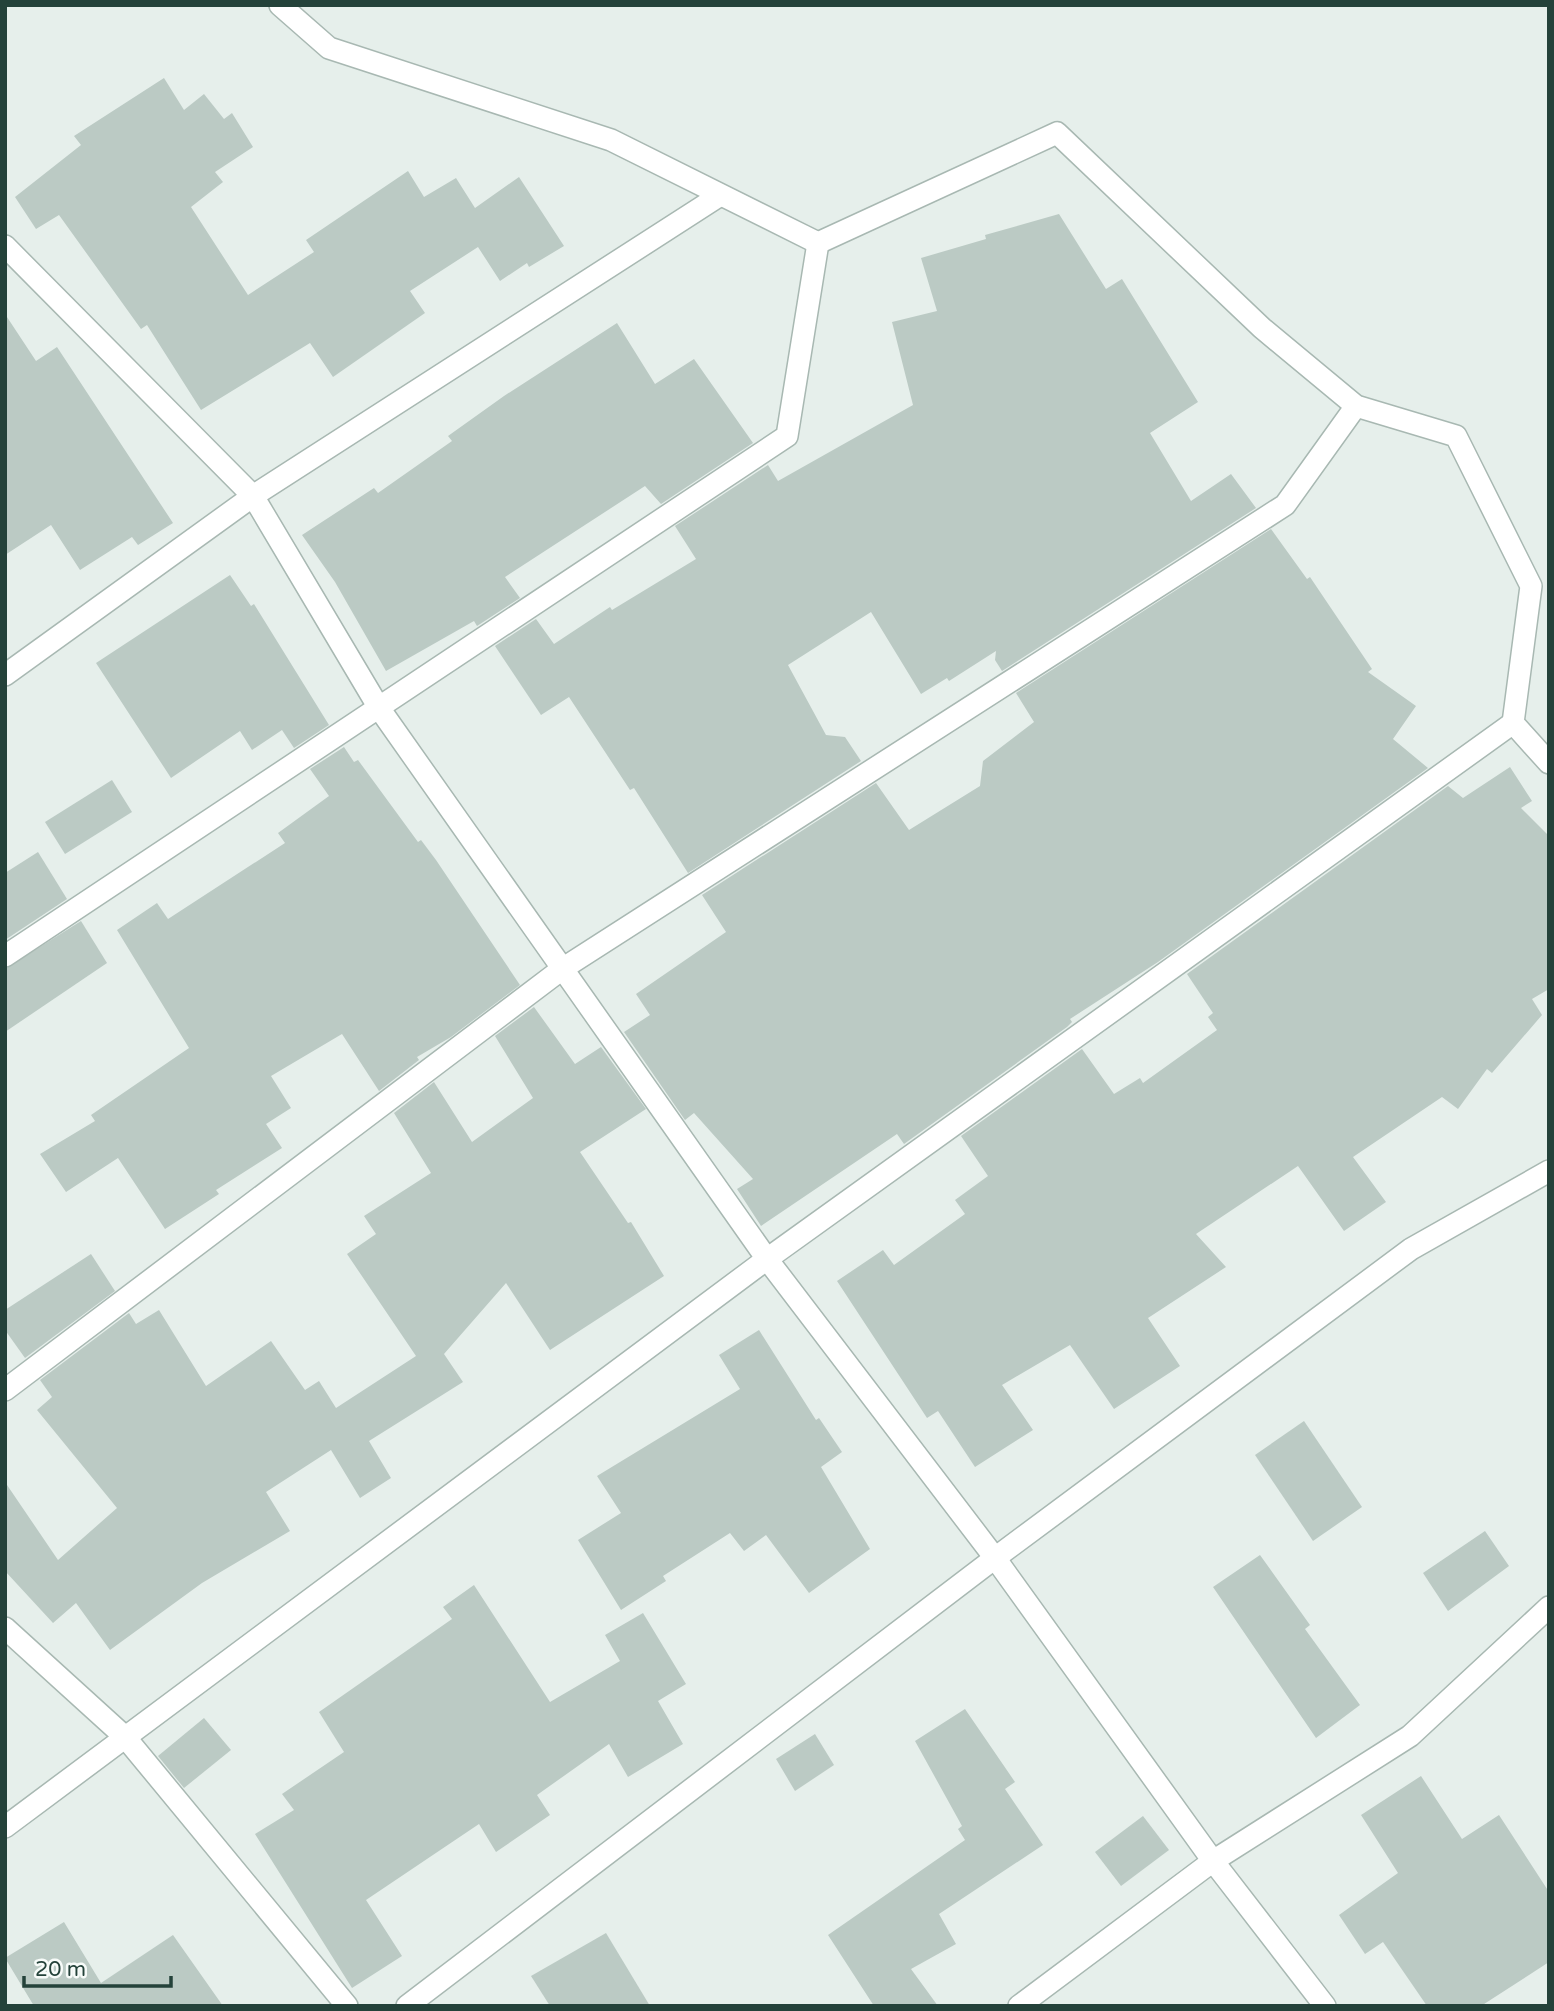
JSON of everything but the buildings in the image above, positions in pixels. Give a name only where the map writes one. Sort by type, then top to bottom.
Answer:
[{"type":"street","points":[[279,5],[329,48],[611,140],[818,243]]},
{"type":"street","points":[[5,1827],[767,1259],[1513,723],[1531,586],[1456,436],[1356,406],[1262,328],[1057,133],[818,243]]},
{"type":"street","points":[[5,675],[253,496],[719,196]]},
{"type":"street","points":[[5,956],[786,436],[818,243]]},
{"type":"street","points":[[5,246],[253,496],[379,708],[767,1259],[995,1558],[1213,1861],[1325,2006]]},
{"type":"street","points":[[5,1390],[562,968],[1285,505],[1356,406]]},
{"type":"street","points":[[1513,723],[1549,763]]},
{"type":"street","points":[[407,2006],[995,1558],[1411,1249],[1549,1171]]},
{"type":"street","points":[[1019,2006],[1213,1861],[1410,1736],[1549,1607]]},
{"type":"street","points":[[5,1628],[125,1737],[346,2006]]}]
